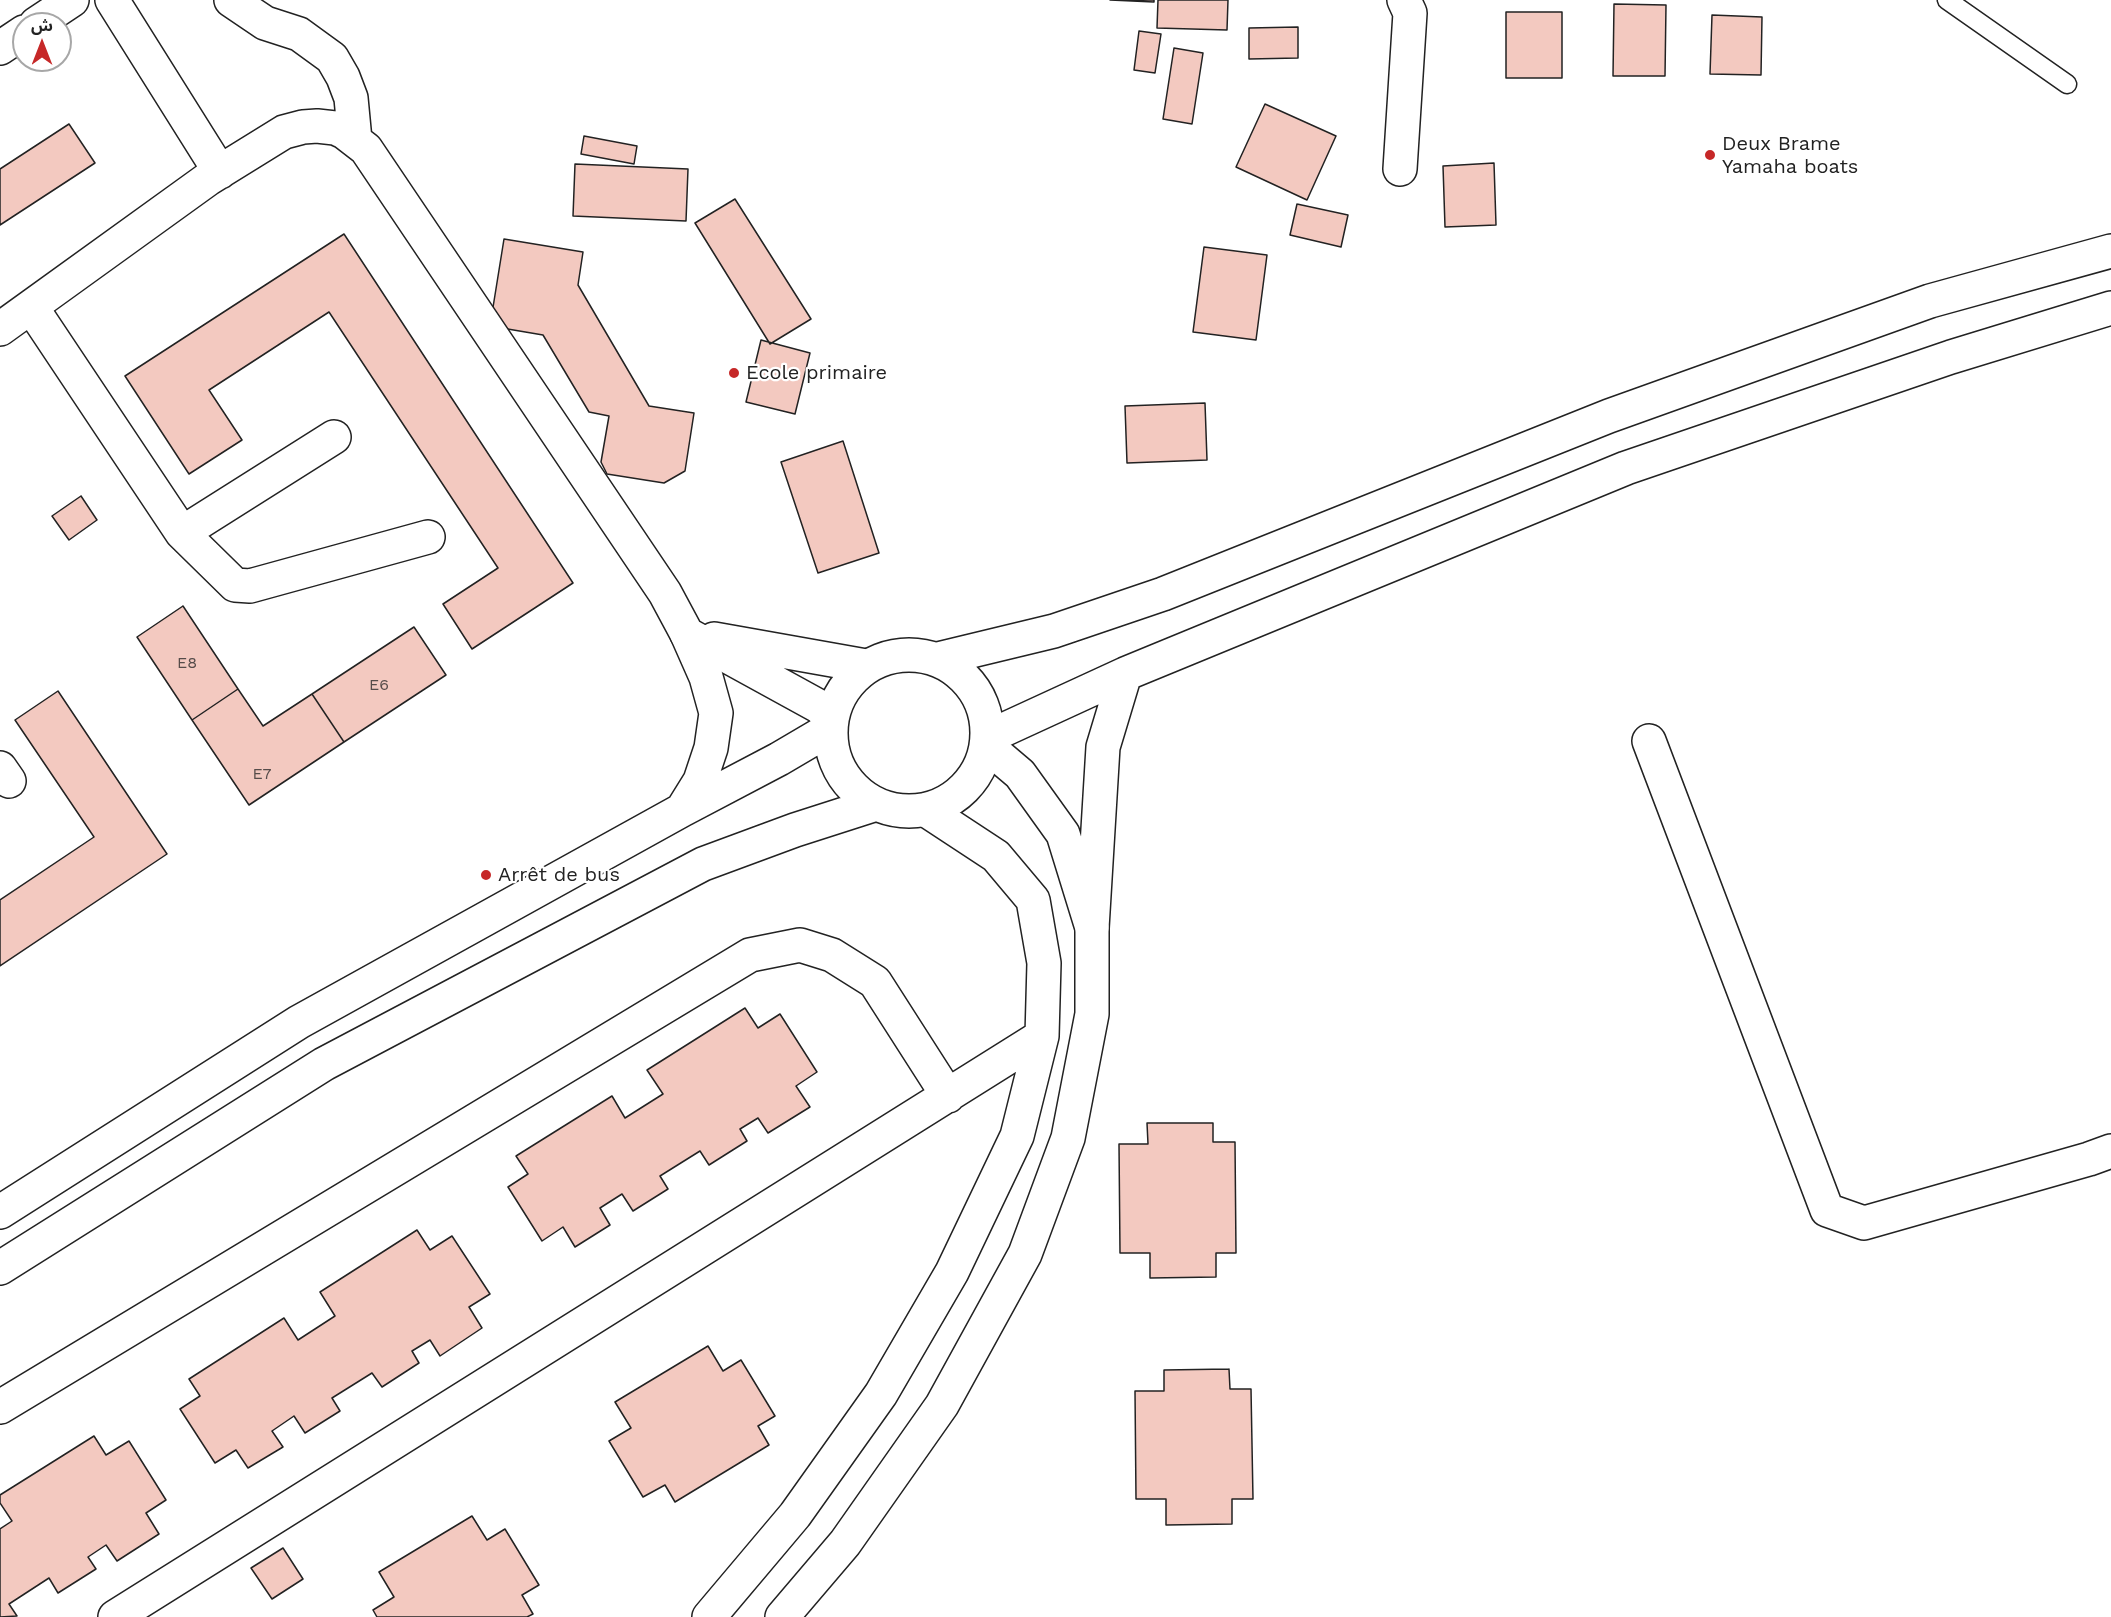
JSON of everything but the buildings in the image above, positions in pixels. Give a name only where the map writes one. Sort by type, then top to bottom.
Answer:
[{"type":"main road","points":[[54,12],[72,0]]},
{"type":"main road","points":[[112,0],[220,172]]},
{"type":"main road","points":[[231,0],[265,23],[299,34],[332,58],[351,98],[355,140]]},
{"type":"main road","points":[[1400,169],[1410,14],[1404,0]]},
{"type":"main road","points":[[0,329],[220,172],[284,132],[303,127],[335,128],[355,140],[366,149],[665,593],[687,634],[706,677],[716,713],[711,748],[700,781],[682,810]]},
{"type":"main road","points":[[938,659],[1054,631],[1163,594],[1609,416],[1930,301],[2111,251]]},
{"type":"main road","points":[[32,308],[182,533],[235,585],[250,586],[428,537]]},
{"type":"main road","points":[[988,742],[1125,674],[1626,468],[1951,357],[2111,308]]},
{"type":"main road","points":[[182,533],[334,437]]},
{"type":"main road","points":[[687,634],[866,666]]},
{"type":"main road","points":[[687,634],[820,707],[830,724]]},
{"type":"main road","points":[[913,654],[938,659],[959,671],[975,689],[986,712],[988,742],[980,769],[966,787],[948,802],[926,810],[909,812],[892,810],[856,792],[842,774],[832,752],[830,724],[843,689],[866,666],[888,656],[913,654]]},
{"type":"main road","points":[[782,1617],[845,1543],[942,1405],[1025,1254],[1068,1138],[1092,1014],[1092,928],[1103,747],[1125,674]]},
{"type":"main road","points":[[0,1212],[299,1022],[682,810],[779,759],[830,724]]},
{"type":"main road","points":[[1649,741],[1827,1210],[1864,1223],[2089,1160],[2111,1151]]},
{"type":"main road","points":[[988,742],[1020,774],[1064,834],[1092,928]]},
{"type":"main road","points":[[0,1268],[126,1186],[324,1064],[703,864],[795,830],[876,804]]},
{"type":"main road","points":[[709,1617],[795,1515],[881,1395],[952,1272],[1017,1136],[1042,1036],[1044,963],[1033,900],[996,856],[926,810]]},
{"type":"main road","points":[[0,1407],[750,955],[800,945],[832,955],[875,982],[948,1096]]},
{"type":"main road","points":[[115,1617],[1042,1036]]},
{"type":"lane","points":[[1947,0],[2067,84]]},
{"type":"place","name":"Deux Brame Yamaha boats","points":[[1710,155]]},
{"type":"place","name":"Ecole primaire","points":[[734,373]]},
{"type":"place","name":"Arrêt de bus","points":[[486,875]]}]
